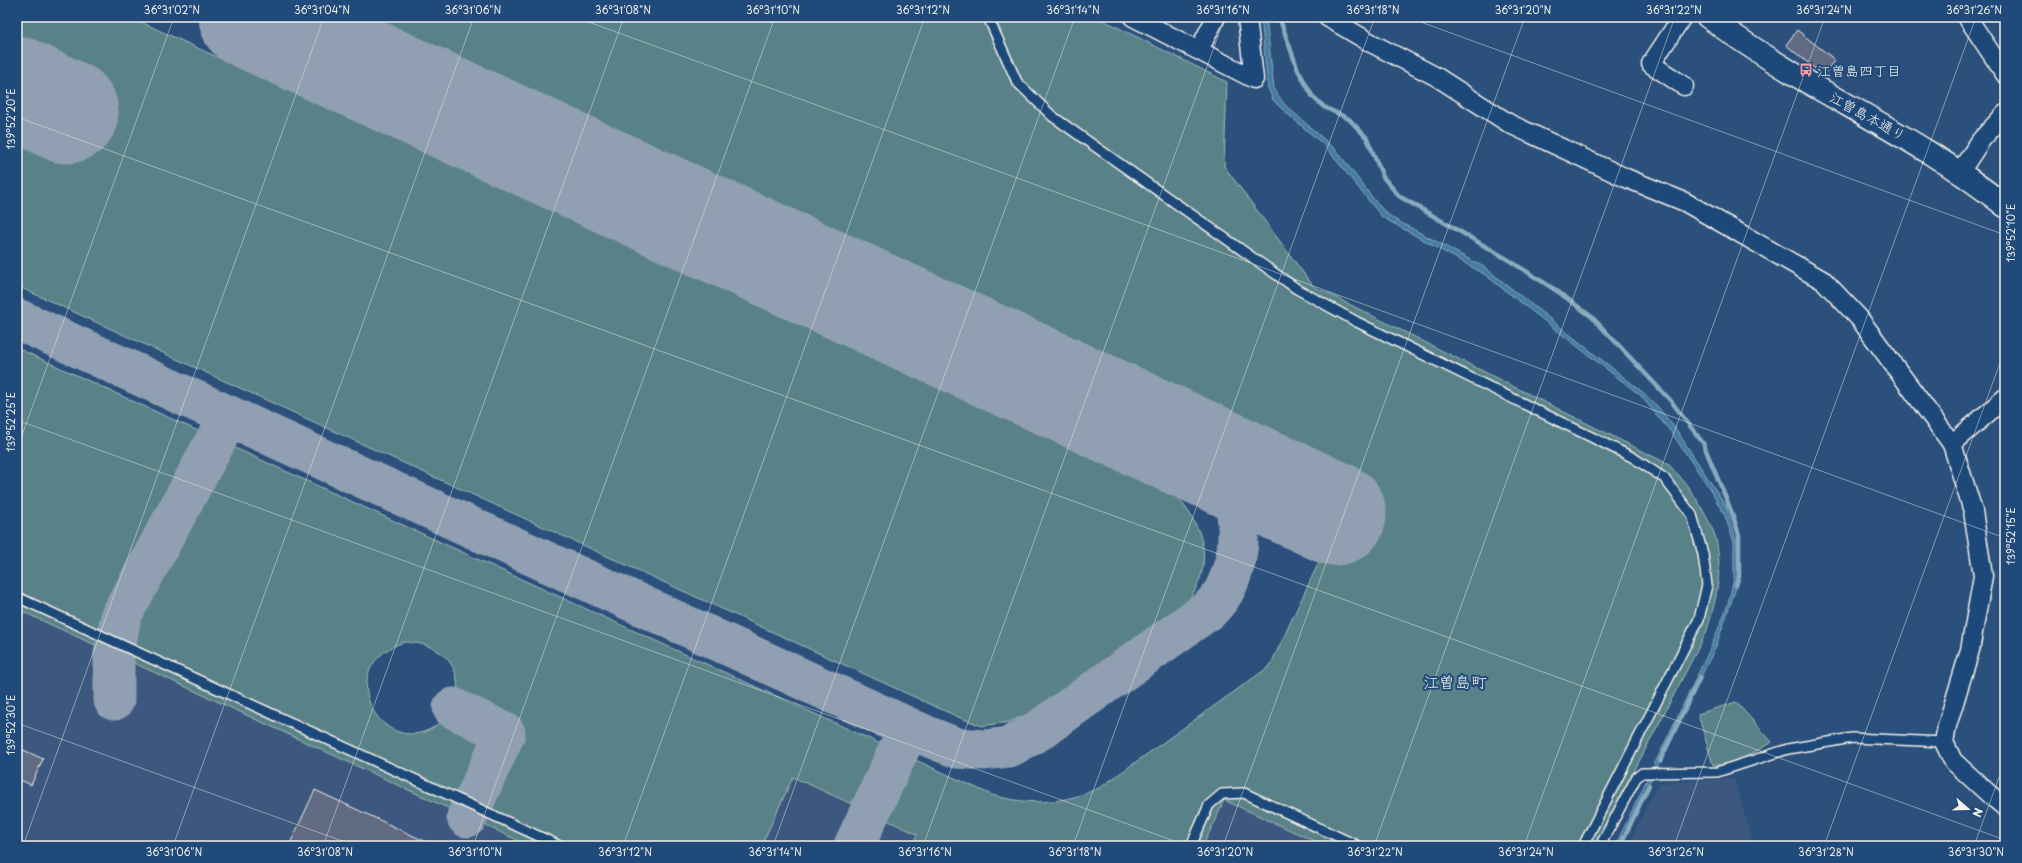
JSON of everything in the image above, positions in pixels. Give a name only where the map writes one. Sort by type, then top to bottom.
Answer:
[{"type":"street","points":[[1199,50],[1216,17]]},
{"type":"street","points":[[1141,19],[1254,79],[1247,17]]},
{"type":"street","points":[[1327,17],[1371,43],[1437,76],[1510,124],[1626,178],[1685,202],[1824,281],[1859,318],[1952,444],[1973,511],[1984,576],[1970,650],[1946,726],[1944,742],[1953,761],[1988,794],[2005,806]]},
{"type":"street","points":[[1682,17],[1651,64],[1684,86]]},
{"type":"street","name":"江曽島本通り","points":[[1708,17],[1748,46],[1823,91],[1902,135],[1960,172],[2005,206]]},
{"type":"street","points":[[1967,17],[2005,74]]},
{"type":"street","points":[[1960,172],[1981,140],[2005,114]]},
{"type":"street","points":[[1952,444],[2005,398]]},
{"type":"lane","points":[[988,17],[1017,82],[1052,116],[1297,289],[1357,322],[1632,457],[1664,478],[1692,515],[1703,554],[1707,585],[1699,618],[1583,846]]},
{"type":"lane","points":[[17,597],[560,846]]},
{"type":"lane","points":[[1600,846],[1636,778],[1642,773],[1717,772],[1788,749],[1852,738],[1944,742]]},
{"type":"lane","points":[[1191,846],[1209,805],[1222,794],[1244,792],[1358,846]]},
{"type":"shaded area","points":[[1261,17],[1266,17],[1274,89],[1284,104],[1336,150],[1385,212],[1394,219],[1484,267],[1640,390],[1657,406],[1675,428],[1726,506],[1737,543],[1738,582],[1716,646],[1618,846],[1615,846],[1712,645],[1727,607],[1734,579],[1734,542],[1725,516],[1708,486],[1671,432],[1640,395],[1484,274],[1382,217],[1324,145],[1273,100],[1268,88]]},
{"type":"shaded area","points":[[17,609],[467,817],[530,846],[17,846]]},
{"type":"shaded area","points":[[793,777],[917,834],[912,846],[761,846]]},
{"type":"shaded area","points":[[1734,778],[1754,846],[1628,846],[1655,789],[1662,783]]},
{"type":"shaded area","points":[[1224,800],[1325,846],[1203,846]]},
{"type":"green space","points":[[17,17],[130,17],[1178,498],[1194,521],[1202,545],[1204,558],[1198,584],[1188,601],[1175,612],[1032,712],[1009,722],[982,726],[958,717],[17,286]]},
{"type":"green space","points":[[373,17],[1097,17],[1227,82],[1224,166],[1313,286],[1668,464],[1697,500],[1710,524],[1716,539],[1719,574],[1713,610],[1706,633],[1595,846],[1325,846],[1224,800],[1203,846],[912,846],[917,834],[793,777],[761,846],[530,846],[17,609],[17,348],[992,795],[1021,801],[1048,802],[1074,797],[1101,787],[1270,666],[1319,562],[1360,469]],"holes":[[[404,642],[418,643],[441,653],[449,661],[454,670],[457,682],[457,694],[453,708],[445,719],[434,727],[414,734],[396,731],[381,721],[371,706],[367,689],[370,670],[382,654]]]},
{"type":"green space","points":[[1736,702],[1772,742],[1737,761],[1721,765],[1713,765],[1698,714]]},
{"type":"building","points":[[1797,30],[1835,60],[1823,75],[1786,45]]},
{"type":"building","points":[[17,747],[43,759],[31,785],[17,778]]},
{"type":"building","points":[[315,790],[435,846],[289,846]]},
{"type":"waterway","points":[[1279,17],[1298,70],[1313,97],[1324,107],[1349,119],[1367,138],[1383,177],[1399,196],[1507,259],[1557,291],[1592,317],[1671,401],[1703,443],[1732,513],[1739,535],[1739,577],[1736,585]]},
{"type":"waterway","points":[[1660,761],[1700,677]]},
{"type":"waterway","points":[[1620,846],[1649,785]]},
{"type":"taxiway","points":[[17,319],[924,735],[957,748],[985,750],[1009,747],[1038,731],[1210,609],[1224,592],[1232,574],[1238,543],[1237,512],[1228,465]]},
{"type":"taxiway","points":[[114,700],[114,654],[121,616],[229,416]]},
{"type":"taxiway","points":[[453,708],[505,733],[467,817]]},
{"type":"taxiway","points":[[854,846],[909,728]]},
{"type":"runway","points":[[250,17],[1335,514]]},
{"type":"runway","points":[[17,88],[67,112]]},
{"type":"place","name":"江曽島四丁目","points":[[1806,70]]},
{"type":"district","name":"江曽島町","points":[[1455,681]]}]
